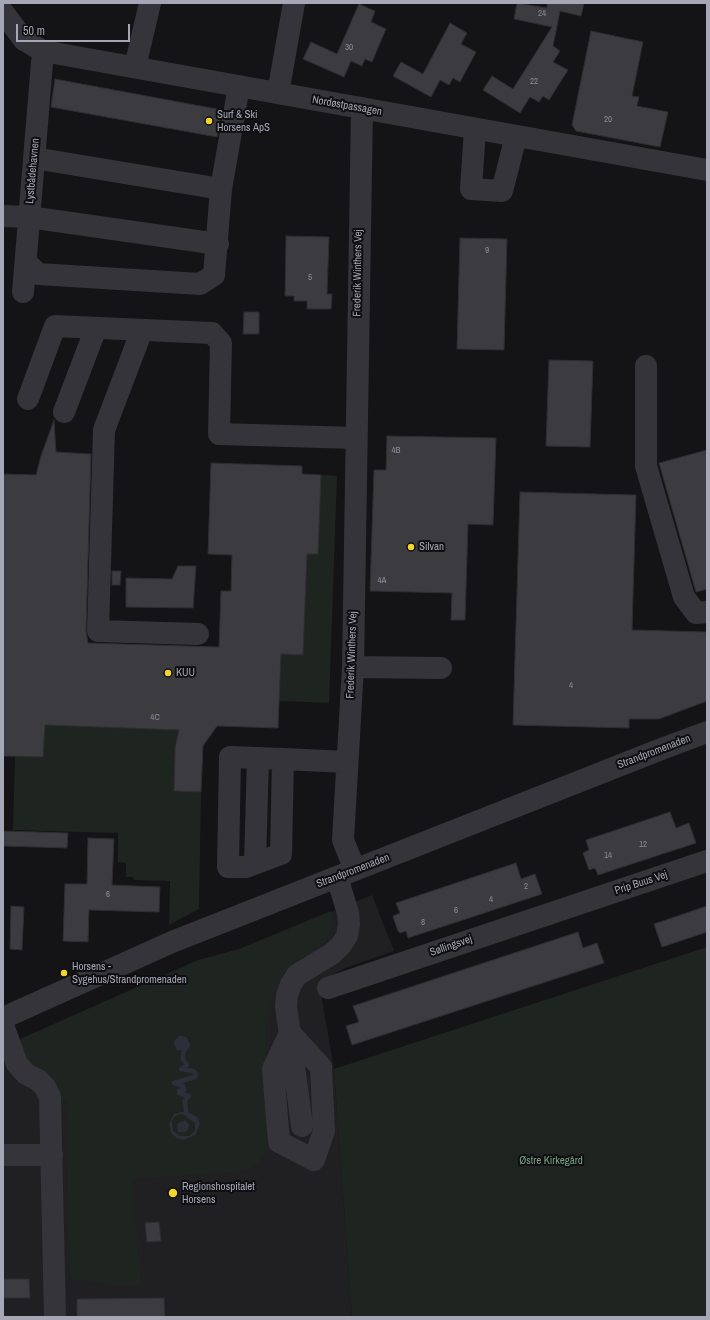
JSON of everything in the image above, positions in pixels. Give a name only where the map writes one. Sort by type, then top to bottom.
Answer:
[{"type":"street","points":[[134,67],[150,3]]},
{"type":"street","points":[[278,93],[294,3]]},
{"type":"street","name":"Nordøstpassagen","points":[[3,12],[24,40],[43,50],[707,170]]},
{"type":"street","name":"Lystbådehavnen","points":[[23,292],[43,50]]},
{"type":"street","points":[[26,262],[38,274],[200,284],[214,276],[218,244],[221,190],[239,86]]},
{"type":"street","name":"Frederik Winthers Vej","points":[[302,1126],[286,1006],[287,995],[291,984],[297,975],[306,968],[333,954],[342,946],[347,936],[349,924],[343,840],[353,667],[355,438],[362,108]]},
{"type":"street","points":[[475,129],[471,189],[502,191],[516,136]]},
{"type":"street","points":[[34,158],[221,190]]},
{"type":"street","points":[[3,216],[29,217],[218,244]]},
{"type":"street","points":[[28,398],[55,326],[212,332],[220,343],[219,434],[355,438]]},
{"type":"street","points":[[64,412],[96,328]]},
{"type":"street","points":[[142,330],[104,430],[98,631],[198,634]]},
{"type":"street","points":[[646,366],[646,466],[684,597],[696,612],[707,612]]},
{"type":"street","points":[[353,667],[442,668]]},
{"type":"street","name":"Strandpromenaden","points":[[3,1018],[172,942],[707,732]]},
{"type":"street","points":[[283,759],[281,854],[246,867],[228,867],[230,758],[258,758],[283,759],[347,762]]},
{"type":"street","name":"Prip Buus Vej","points":[[574,905],[707,861]]},
{"type":"street","name":"Søllingsvej","points":[[328,988],[574,905]]},
{"type":"street","points":[[3,1025],[17,1064],[26,1074],[42,1084],[50,1097],[55,1317]]},
{"type":"street","points":[[290,1033],[321,1067],[324,1131],[314,1160],[278,1142],[273,1069],[290,1033]]},
{"type":"street","points":[[3,1155],[52,1155]]},
{"type":"shaded area","name":"Regionshospitalet Horsens","points":[[372,895],[394,951],[345,968],[319,982],[334,1069],[352,1317],[3,1317],[3,1049]]},
{"type":"shaded area","points":[[186,1111],[197,1117],[200,1124],[195,1135],[184,1140],[177,1138],[171,1133],[169,1124],[174,1114]],"holes":[[[180,1114],[184,1115],[195,1123],[195,1131],[189,1136],[180,1136],[173,1131],[172,1121],[174,1117]]]},
{"type":"shaded area","points":[[185,1120],[189,1125],[188,1130],[185,1132],[178,1132],[177,1124]]},
{"type":"green space","points":[[321,475],[337,476],[329,703],[279,701],[281,654],[303,654],[307,562],[298,561]]},
{"type":"green space","points":[[45,725],[179,730],[175,748],[174,791],[201,792],[199,909],[169,925],[170,881],[134,880],[133,877],[126,877],[126,863],[118,862],[118,833],[13,830],[15,756],[43,757]]},
{"type":"green space","points":[[331,911],[332,929],[325,942],[313,952],[294,962],[283,975],[274,991],[266,1022],[267,1152],[258,1164],[243,1171],[132,1179],[141,1285],[110,1285],[70,1279],[66,1101],[58,1101],[30,1068],[18,1044],[20,1039],[198,960],[239,949]]},
{"type":"green space","name":"Østre Kirkegård","points":[[707,947],[707,1317],[352,1317],[334,1069]]},
{"type":"building","points":[[517,3],[547,8],[547,3],[584,3],[581,16],[560,11],[553,46],[560,51],[553,62],[568,70],[549,100],[543,96],[539,102],[530,97],[520,113],[483,90],[492,76],[513,89],[552,27],[514,19]]},
{"type":"building","points":[[359,4],[375,11],[371,22],[386,29],[372,62],[365,59],[362,66],[351,61],[344,77],[303,59],[311,42],[337,54]]},
{"type":"building","points":[[450,23],[467,33],[461,44],[476,52],[460,82],[453,78],[449,85],[440,80],[431,97],[393,76],[401,62],[423,74]]},
{"type":"building","points":[[591,31],[643,42],[632,96],[639,97],[637,106],[668,112],[660,147],[576,131],[572,125]]},
{"type":"building","points":[[55,79],[222,110],[217,137],[51,107]]},
{"type":"building","points":[[286,236],[329,237],[327,294],[332,294],[331,309],[307,309],[307,301],[294,301],[294,296],[285,296]]},
{"type":"building","points":[[460,238],[507,239],[504,350],[457,349]]},
{"type":"building","points":[[244,312],[259,312],[259,334],[243,334]]},
{"type":"building","points":[[549,360],[593,361],[590,447],[546,446]]},
{"type":"building","points":[[54,420],[56,452],[91,454],[86,631],[88,643],[219,647],[221,591],[231,591],[232,555],[208,554],[211,463],[302,466],[302,474],[321,475],[318,554],[307,554],[303,655],[281,654],[278,728],[217,726],[203,746],[201,792],[174,791],[175,748],[179,730],[45,725],[43,757],[3,756],[3,474],[36,475]]},
{"type":"building","points":[[387,436],[496,438],[493,525],[468,524],[465,620],[451,620],[452,593],[370,591],[374,470],[386,470]]},
{"type":"building","points":[[707,450],[707,589],[696,592],[659,463]]},
{"type":"building","points":[[520,492],[636,495],[632,630],[707,632],[707,701],[659,719],[629,719],[629,728],[513,725]]},
{"type":"building","points":[[178,566],[196,566],[193,608],[126,607],[126,578],[172,579]]},
{"type":"building","points":[[112,571],[121,571],[120,585],[112,585]]},
{"type":"building","points":[[670,812],[676,828],[689,823],[696,843],[598,875],[595,868],[589,870],[583,853],[589,850],[586,840]]},
{"type":"building","points":[[3,831],[68,833],[67,848],[3,846]]},
{"type":"building","points":[[88,838],[114,839],[112,885],[160,887],[159,912],[89,910],[88,942],[63,941],[65,884],[87,884]]},
{"type":"building","points":[[516,863],[521,879],[535,874],[542,894],[408,938],[406,931],[400,933],[398,931],[393,916],[400,913],[396,903]]},
{"type":"building","points":[[11,906],[24,907],[22,950],[10,949]]},
{"type":"building","points":[[707,906],[707,932],[662,947],[654,924]]},
{"type":"building","points":[[578,932],[583,948],[597,943],[604,963],[352,1045],[346,1026],[359,1022],[353,1006]]},
{"type":"building","points":[[159,1222],[161,1241],[147,1242],[145,1223]]},
{"type":"building","points":[[3,1279],[29,1279],[30,1298],[3,1298]]},
{"type":"building","points":[[164,1298],[165,1317],[77,1317],[77,1299]]},
{"type":"waterway","points":[[181,1043],[182,1045],[180,1046],[179,1042],[184,1042],[184,1047],[178,1048],[176,1042],[180,1038],[185,1039],[188,1045],[183,1053],[183,1059],[187,1065],[181,1069],[193,1071],[196,1074],[195,1077],[174,1083],[183,1086],[184,1090],[179,1091],[179,1093],[189,1096],[185,1100],[186,1111]]},
{"type":"place","name":"Surf & Ski Horsens ApS","points":[[209,121]]},
{"type":"place","name":"Silvan","points":[[411,547]]},
{"type":"place","name":"KUU","points":[[168,673]]},
{"type":"place","name":"Horsens - Sygehus/Strandpromenaden","points":[[64,973]]},
{"type":"place","name":"Regionshospitalet Horsens","points":[[173,1193]]}]
